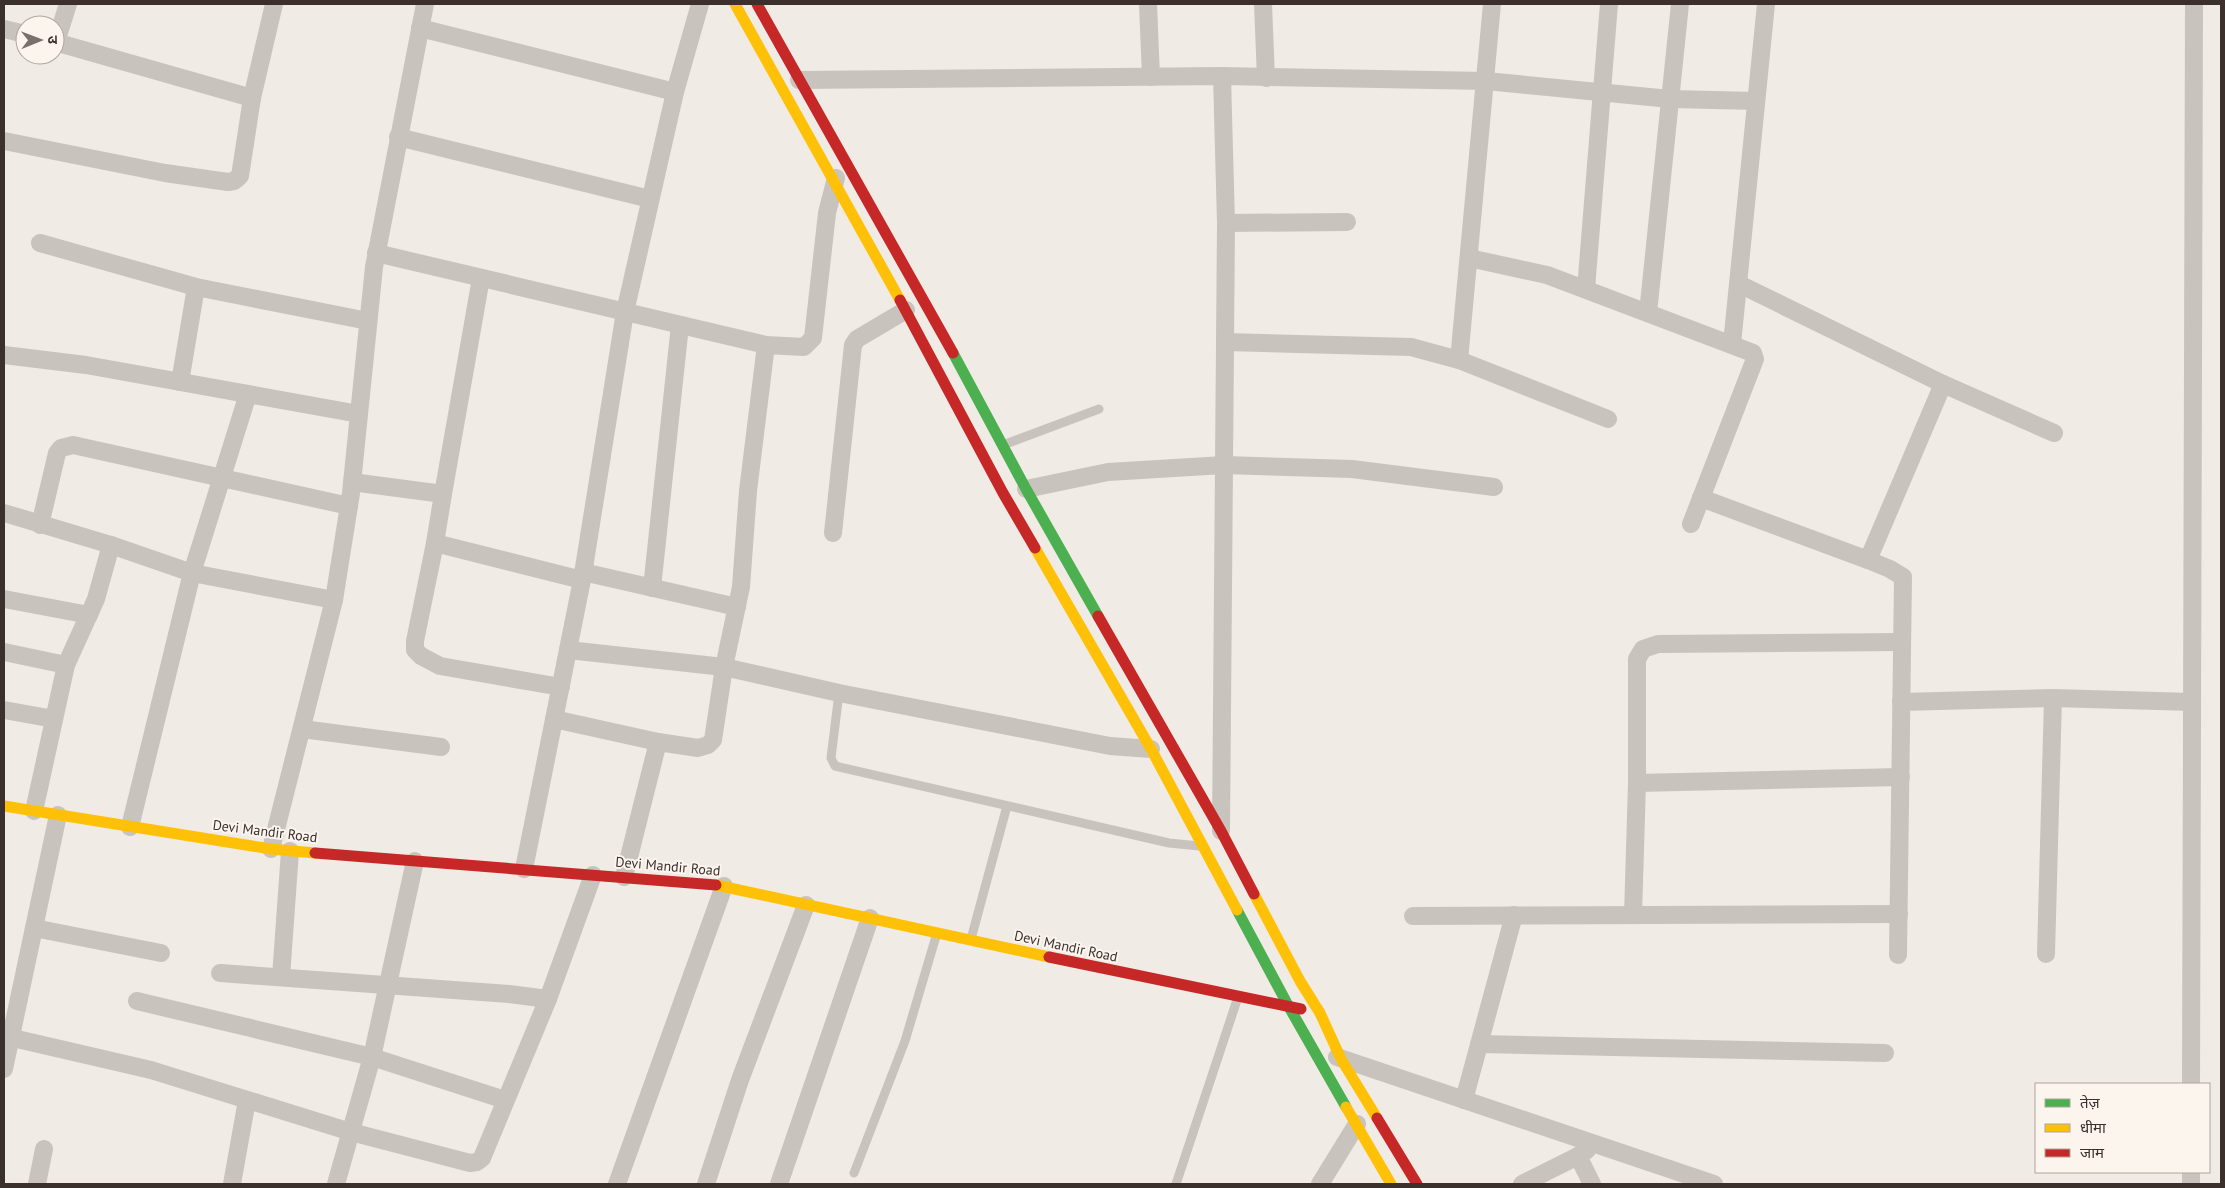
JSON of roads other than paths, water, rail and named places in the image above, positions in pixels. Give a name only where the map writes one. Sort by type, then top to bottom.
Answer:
[{"type":"street","points":[[4,141],[165,172],[228,182],[234,181],[240,176],[252,98],[274,4]]},
{"type":"street","points":[[271,849],[334,600],[352,482],[376,253],[425,4]]},
{"type":"street","points":[[524,869],[583,576],[625,312],[675,92],[700,4]]},
{"type":"street","points":[[734,4],[906,310],[992,449],[1026,489],[1221,831],[1300,981],[1320,1013],[1341,1058],[1417,1184]]},
{"type":"street","points":[[757,4],[938,323],[992,449],[1003,494],[1151,749],[1289,1007],[1316,1050],[1391,1184]]},
{"type":"street","points":[[1148,4],[1151,77]]},
{"type":"street","points":[[1263,4],[1266,78]]},
{"type":"street","points":[[1459,360],[1492,4]]},
{"type":"street","points":[[1586,289],[1609,4]]},
{"type":"street","points":[[1648,313],[1680,4]]},
{"type":"street","points":[[1732,344],[1766,4]]},
{"type":"street","points":[[2191,1083],[2194,4]]},
{"type":"street","points":[[420,28],[675,92]]},
{"type":"street","points":[[65,45],[252,98]]},
{"type":"street","points":[[799,80],[1222,76],[1486,81],[1670,99],[1756,101]]},
{"type":"street","points":[[1221,831],[1226,223],[1222,76]]},
{"type":"street","points":[[398,137],[650,199]]},
{"type":"street","points":[[376,253],[766,345],[804,347],[813,338],[827,213],[844,159]]},
{"type":"street","points":[[1226,223],[1347,222]]},
{"type":"street","points":[[40,244],[196,287],[368,321]]},
{"type":"street","points":[[1468,258],[1547,275],[1753,352],[1755,359],[1692,524]]},
{"type":"street","points":[[481,278],[436,543],[415,641],[415,650],[421,656],[440,666],[561,687]]},
{"type":"street","points":[[1738,284],[1943,384],[2054,433]]},
{"type":"street","points":[[180,382],[196,287]]},
{"type":"street","points":[[833,533],[853,345],[857,339],[906,310]]},
{"type":"street","points":[[652,588],[680,325]]},
{"type":"street","points":[[1225,342],[1411,347],[1459,360],[1608,419]]},
{"type":"street","points":[[554,719],[658,742],[698,748],[708,745],[713,740],[724,667],[737,606],[766,345]]},
{"type":"street","points":[[4,356],[86,364],[359,414]]},
{"type":"street","points":[[1868,560],[1943,384]]},
{"type":"street","points":[[130,827],[192,573],[248,394]]},
{"type":"street","points":[[40,525],[57,454],[66,446],[73,445],[349,506]]},
{"type":"street","points":[[1026,489],[1108,472],[1224,465],[1352,469],[1494,488]]},
{"type":"street","points":[[352,482],[443,494]]},
{"type":"street","points":[[1701,498],[1868,560],[1890,569],[1903,577],[1898,956]]},
{"type":"street","points":[[4,514],[111,545],[192,573],[334,600]]},
{"type":"street","points":[[436,543],[583,576],[737,606]]},
{"type":"street","points":[[34,811],[66,665],[96,599],[111,545]]},
{"type":"street","points":[[4,599],[89,615]]},
{"type":"street","points":[[1633,915],[1637,783],[1637,659],[1643,649],[1658,644],[1902,642]]},
{"type":"street","points":[[568,650],[724,667],[839,693],[1110,746],[1151,749]]},
{"type":"street","points":[[4,652],[66,665]]},
{"type":"street","points":[[1901,702],[2053,698],[2192,702]]},
{"type":"street","points":[[2046,954],[2053,698]]},
{"type":"street","points":[[4,710],[54,719]]},
{"type":"street","points":[[302,729],[441,746]]},
{"type":"street","points":[[624,877],[658,742]]},
{"type":"street","points":[[1637,783],[1901,777]]},
{"type":"street","name":"Devi Mandir Road","points":[[4,806],[271,849],[724,886],[970,941],[1320,1013]]},
{"type":"street","points":[[4,1069],[7,1037],[34,928],[58,815]]},
{"type":"street","points":[[281,977],[290,851]]},
{"type":"street","points":[[336,1184],[372,1057],[415,860]]},
{"type":"street","points":[[7,1037],[151,1070],[351,1132],[470,1163],[477,1162],[482,1158],[548,999],[593,874]]},
{"type":"street","points":[[622,1183],[724,886]]},
{"type":"street","points":[[706,1184],[740,1080],[806,904]]},
{"type":"street","points":[[1413,916],[1899,914]]},
{"type":"street","points":[[1464,1100],[1514,915]]},
{"type":"street","points":[[778,1184],[870,918]]},
{"type":"street","points":[[34,928],[161,953]]},
{"type":"street","points":[[220,973],[508,994],[548,999]]},
{"type":"street","points":[[137,1001],[372,1057],[505,1100]]},
{"type":"street","points":[[1479,1044],[1885,1054]]},
{"type":"street","points":[[1316,1050],[1714,1184]]},
{"type":"street","points":[[232,1184],[247,1100]]},
{"type":"street","points":[[1320,1184],[1357,1124]]},
{"type":"street","points":[[1522,1184],[1596,1145]]},
{"type":"street","points":[[37,1184],[44,1149]]},
{"type":"street","points":[[1578,1156],[1592,1184]]},
{"type":"lane","points":[[992,449],[1099,409]]},
{"type":"lane","points":[[839,693],[831,758],[835,766],[1169,844],[1203,846]]},
{"type":"lane","points":[[970,941],[1007,806]]},
{"type":"lane","points":[[854,1173],[905,1041],[937,933]]},
{"type":"lane","points":[[1176,1184],[1238,996]]}]
